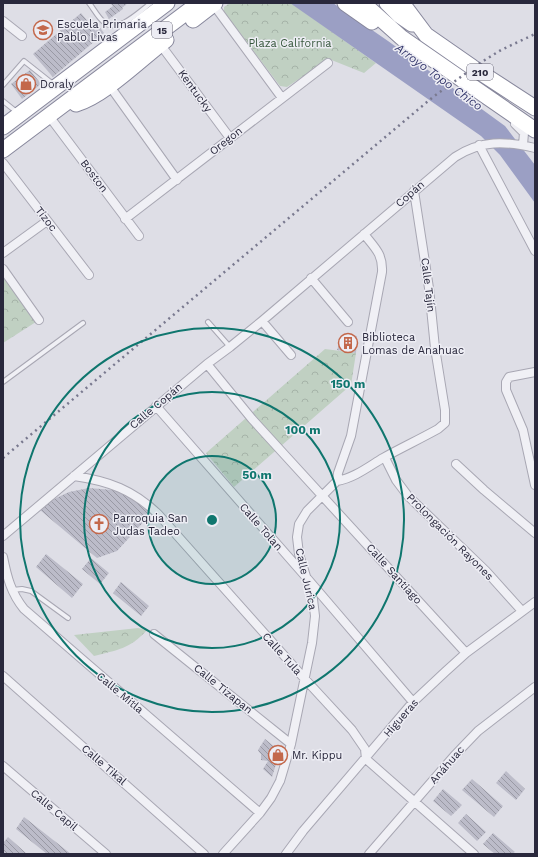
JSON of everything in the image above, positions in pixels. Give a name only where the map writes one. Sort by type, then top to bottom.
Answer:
[{"type":"highway","points":[[146,20],[163,3]]},
{"type":"highway","name":"15","points":[[3,127],[167,3]]},
{"type":"highway","points":[[54,112],[81,102],[109,85],[209,3]]},
{"type":"highway","name":"15","points":[[3,150],[126,57],[209,3]]},
{"type":"highway","points":[[346,3],[381,28],[402,38]]},
{"type":"highway","name":"210","points":[[363,3],[402,38],[535,130]]},
{"type":"highway","points":[[387,3],[400,9]]},
{"type":"highway","name":"210","points":[[400,9],[426,34],[466,63],[535,108]]},
{"type":"street","points":[[209,3],[282,98]]},
{"type":"street","points":[[3,21],[22,36]]},
{"type":"street","name":"Kentucky","points":[[160,44],[230,138]]},
{"type":"street","name":"Oregon","points":[[125,219],[328,63]]},
{"type":"street","points":[[109,85],[177,180]]},
{"type":"street","points":[[476,89],[524,133],[520,145]]},
{"type":"street","name":"Boston","points":[[54,112],[125,219],[139,236]]},
{"type":"street","name":"Copán","points":[[311,278],[455,157],[463,152],[479,145],[490,143],[520,145],[535,148]]},
{"type":"street","points":[[479,145],[535,251]]},
{"type":"street","name":"Tízoc","points":[[3,163],[6,175],[47,221],[89,275]]},
{"type":"street","name":"Calle Tajín","points":[[337,482],[354,476],[438,429],[445,423],[446,419],[435,348],[429,288],[414,191]]},
{"type":"street","points":[[3,253],[47,221]]},
{"type":"street","points":[[337,482],[338,473],[351,436],[382,272],[382,262],[379,252],[364,234]]},
{"type":"street","points":[[3,269],[39,320]]},
{"type":"street","points":[[311,278],[348,322]]},
{"type":"street","name":"Calle Copán","points":[[3,536],[156,406],[262,321],[311,278]]},
{"type":"street","points":[[262,321],[291,355]]},
{"type":"street","name":"Calle Santiago","points":[[207,364],[283,453],[466,653]]},
{"type":"street","points":[[535,372],[509,378],[505,384],[506,390],[523,430],[535,485]]},
{"type":"street","name":"Calle Tolan","points":[[156,406],[413,702]]},
{"type":"street","name":"Prolongación Rayones","points":[[385,458],[396,480],[408,496],[486,571],[522,611]]},
{"type":"street","points":[[456,464],[535,533]]},
{"type":"street","name":"Calle Tula","points":[[74,476],[91,479],[124,489],[149,505],[358,737],[365,749],[366,759]]},
{"type":"street","name":"Calle Jurica","points":[[223,854],[260,813],[280,782],[291,744],[312,643],[315,616],[313,599],[299,554],[299,524],[307,511],[337,482]]},
{"type":"street","name":"Calle Mitla","points":[[3,557],[16,599],[33,619],[260,813]]},
{"type":"street","name":"Higueras","points":[[286,854],[303,831],[366,759],[413,702],[466,653],[535,602]]},
{"type":"street","name":"Calle Tizapan","points":[[154,634],[291,744]]},
{"type":"street","name":"Calle Tikal","points":[[3,676],[204,854]]},
{"type":"street","name":"Anáhuac","points":[[369,854],[454,756],[478,731],[535,687]]},
{"type":"street","points":[[366,759],[474,854]]},
{"type":"street","name":"Calle Capil","points":[[3,766],[106,854]]},
{"type":"lane","points":[[89,3],[104,23],[115,26],[126,21],[151,3]]},
{"type":"lane","points":[[3,85],[24,61],[57,87]]},
{"type":"lane","points":[[3,101],[20,114]]},
{"type":"lane","points":[[208,322],[230,347]]},
{"type":"lane","points":[[3,382],[83,323]]},
{"type":"lane","points":[[12,590],[31,590],[68,618]]},
{"type":"green space","name":"Plaza California","points":[[230,3],[291,3],[376,63],[364,73],[329,59],[287,87],[280,86],[224,12],[224,7]]},
{"type":"green space","points":[[297,25],[308,38],[282,58],[272,45]]},
{"type":"green space","points":[[3,269],[39,320],[3,343]]},
{"type":"green space","points":[[325,349],[356,353],[351,385],[234,487],[206,453]]},
{"type":"green space","points":[[138,628],[147,630],[129,645],[94,656],[74,635]]},
{"type":"water","points":[[290,3],[333,3],[505,126],[535,165],[535,203],[500,155],[481,136]]},
{"type":"building","points":[[110,3],[128,3],[122,8],[123,9],[109,19],[105,12],[113,6]]},
{"type":"building","points":[[81,13],[96,31],[100,28],[104,33],[53,77],[33,54]]},
{"type":"building","name":"Doraly","points":[[30,70],[41,84],[22,99],[11,84]]},
{"type":"building","name":"Biblioteca Lomas de Anahuac","points":[[343,334],[357,336],[356,353],[337,350]]},
{"type":"building","name":"Parroquia San Judas Tadeo","points":[[89,488],[113,490],[135,500],[147,509],[148,517],[117,551],[97,558],[40,510],[54,499],[69,492]]},
{"type":"building","points":[[46,554],[83,584],[72,598],[36,567]]},
{"type":"building","points":[[91,558],[109,573],[100,584],[82,569]]},
{"type":"building","points":[[121,582],[149,606],[141,616],[113,593]]},
{"type":"building","points":[[265,739],[276,748],[271,754],[278,758],[272,777],[263,769],[268,761],[261,760],[261,754],[258,750]]},
{"type":"building","points":[[506,771],[525,789],[516,800],[496,783]]},
{"type":"building","points":[[472,779],[503,806],[494,817],[462,790]]},
{"type":"building","points":[[443,789],[462,805],[451,816],[433,801]]},
{"type":"building","points":[[466,814],[486,832],[477,841],[458,823]]},
{"type":"building","points":[[24,817],[71,854],[47,854],[16,829]]},
{"type":"building","points":[[493,833],[515,852],[512,854],[495,854],[483,844]]},
{"type":"building","points":[[8,837],[27,854],[3,854],[3,843]]},
{"type":"railway","points":[[3,458],[433,97],[480,63],[501,50],[535,34]]},
{"type":"place","name":"Escuela Primaria Pablo Livas","points":[[43,30]]},
{"type":"place","name":"Doraly","points":[[26,84]]},
{"type":"place","name":"Biblioteca Lomas de Anahuac","points":[[348,343]]},
{"type":"place","name":"Parroquia San Judas Tadeo","points":[[99,524]]},
{"type":"place","name":"Mr. Kippu","points":[[278,755]]},
{"type":"water label","name":"Arroyo Topo Chico","points":[[439,77]]}]
